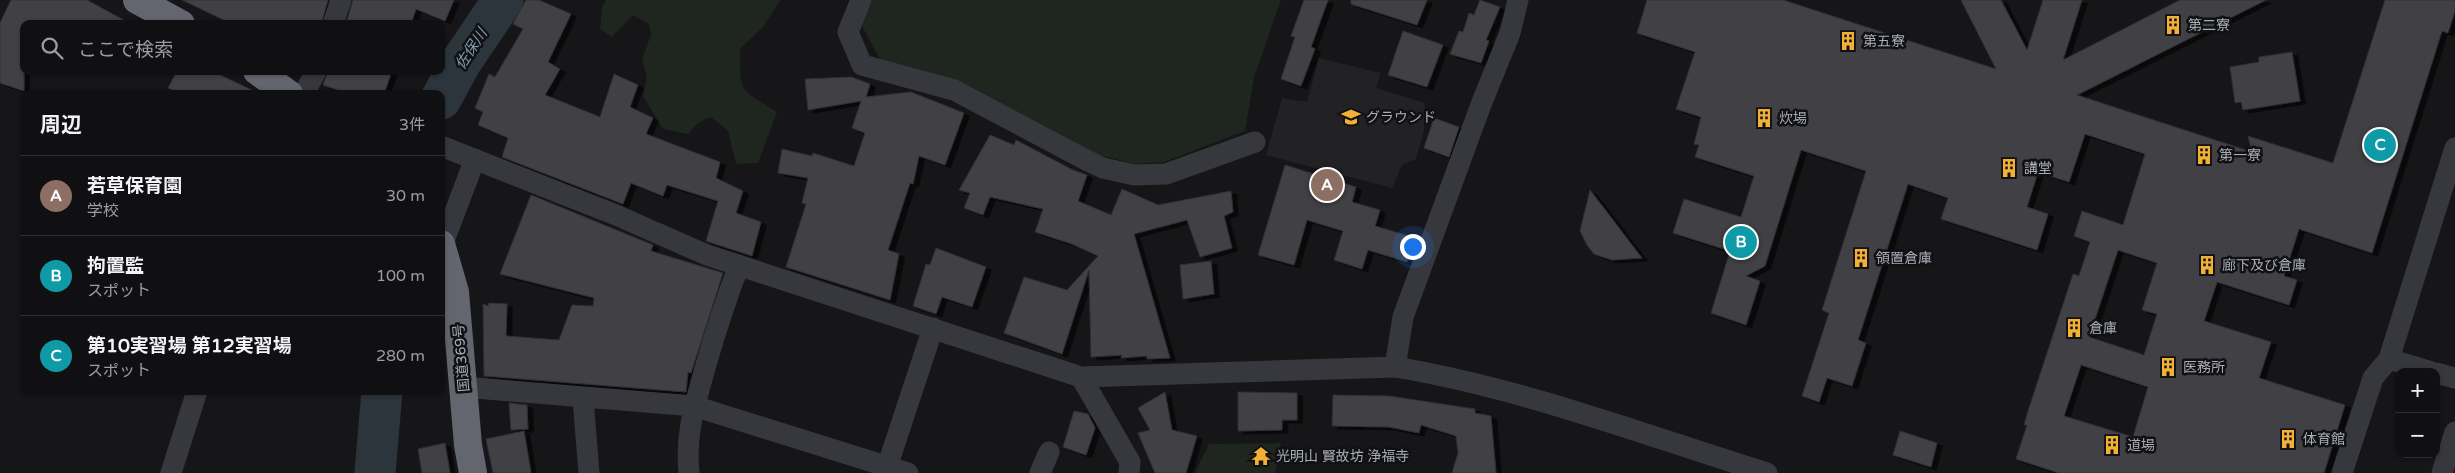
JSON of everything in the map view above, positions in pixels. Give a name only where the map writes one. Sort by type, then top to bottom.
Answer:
[{"type":"highway","points":[[136,0],[174,20]]},
{"type":"highway","points":[[263,75],[283,90]]},
{"type":"highway","name":"国道369号","points":[[445,256],[455,292],[473,473]]},
{"type":"street","points":[[334,20],[341,0]]},
{"type":"street","points":[[861,0],[848,32],[862,65],[954,90],[1103,168],[1134,175],[1166,174],[1254,142]]},
{"type":"street","points":[[1395,367],[1403,317],[1482,102],[1510,33],[1518,0]]},
{"type":"street","points":[[306,90],[314,75]]},
{"type":"street","points":[[445,147],[616,215],[706,255],[1080,377],[1395,367],[1446,376],[1539,401],[1767,473]]},
{"type":"street","points":[[2342,473],[2373,378],[2389,359],[2449,187],[2455,148]]},
{"type":"street","points":[[445,237],[474,158]]},
{"type":"street","points":[[689,473],[687,456],[689,424],[721,314],[739,265]]},
{"type":"street","points":[[463,387],[582,399],[694,406],[894,471],[933,328]]},
{"type":"street","points":[[2389,359],[2419,368]]},
{"type":"street","points":[[2440,374],[2455,378]]},
{"type":"street","points":[[1080,377],[1131,469]]},
{"type":"street","points":[[171,473],[196,395]]},
{"type":"street","points":[[582,399],[588,473]]},
{"type":"street","points":[[2442,473],[2455,432]]},
{"type":"street","points":[[1040,473],[1049,452]]},
{"type":"shaded area","points":[[606,0],[780,0],[764,26],[740,49],[740,75],[744,89],[777,112],[758,163],[736,164],[728,131],[711,117],[698,123],[688,134],[663,129],[643,96],[647,76],[642,59],[651,35],[649,24],[633,15],[612,37],[600,29],[602,7]]},
{"type":"shaded area","points":[[872,0],[1281,0],[1254,77],[1245,131],[1164,162],[1135,164],[1092,153],[880,59],[862,26]]},
{"type":"shaded area","name":"グラウンド","points":[[1319,58],[1381,73],[1376,88],[1425,103],[1424,131],[1416,159],[1402,165],[1392,188],[1266,155],[1282,98],[1307,102]]},
{"type":"shaded area","points":[[1281,443],[1275,473],[1195,473],[1209,444]]},
{"type":"building","points":[[11,0],[87,0],[124,20],[20,20],[20,75],[24,75],[24,90],[0,83],[0,23]]},
{"type":"building","points":[[182,0],[328,0],[322,20],[224,20]]},
{"type":"building","points":[[353,0],[454,0],[445,21],[416,9],[412,20],[347,20]]},
{"type":"building","points":[[526,0],[539,0],[571,14],[548,62],[560,69],[545,95],[600,117],[614,74],[638,85],[630,107],[653,118],[646,134],[720,162],[716,178],[743,191],[736,213],[761,222],[752,256],[706,241],[718,201],[667,185],[663,196],[631,183],[623,204],[502,157],[508,138],[478,125],[483,112],[475,108],[489,74],[495,77],[523,29],[513,24]]},
{"type":"building","points":[[1304,0],[1328,0],[1311,47],[1315,49],[1301,86],[1281,79],[1295,37],[1291,36]]},
{"type":"building","points":[[1351,0],[1427,0],[1417,25],[1351,4]]},
{"type":"building","points":[[1480,0],[1500,7],[1486,40],[1489,41],[1481,63],[1450,54],[1459,31],[1463,32],[1469,13],[1474,15]]},
{"type":"building","points":[[1647,0],[1783,0],[1996,69],[1961,0],[2001,0],[2027,50],[2043,0],[2082,0],[2063,60],[2180,0],[2266,0],[2077,95],[2252,152],[2248,136],[2333,163],[2385,0],[2455,0],[2455,11],[2448,33],[2442,31],[2372,253],[2299,229],[2284,276],[2297,280],[2289,305],[2217,282],[2204,321],[2271,342],[2259,378],[2345,405],[2324,473],[2059,473],[2016,459],[2027,425],[2024,425],[2029,408],[2073,274],[2079,276],[2090,242],[2074,236],[2082,211],[2123,225],[2145,154],[2085,134],[2069,182],[2038,172],[2027,207],[2048,214],[2037,250],[1941,219],[1948,198],[1908,184],[1858,340],[1866,343],[1852,386],[1827,378],[1819,402],[1802,396],[1829,313],[1822,310],[1866,171],[1801,150],[1765,266],[1746,276],[1760,281],[1746,325],[1711,313],[1730,251],[1673,233],[1684,199],[1741,217],[1754,176],[1695,157],[1699,145],[1694,144],[1701,117],[1676,109],[1695,52],[1637,33]],"holes":[[[2118,250],[2157,263],[2142,310],[2157,314],[2144,355],[2089,337]],[[2081,365],[2148,387],[2133,437],[2064,416]]]},
{"type":"building","points":[[1403,31],[1443,45],[1427,87],[1388,75]]},
{"type":"building","points":[[2292,52],[2300,101],[2243,110],[2241,102],[2235,103],[2230,67],[2259,62],[2259,57]]},
{"type":"building","points":[[175,75],[220,75],[252,90],[172,90],[168,88]]},
{"type":"building","points":[[327,75],[391,75],[385,90],[338,90],[323,85]]},
{"type":"building","points":[[851,77],[870,84],[866,97],[911,92],[964,113],[945,165],[919,156],[913,184],[910,183],[888,250],[899,254],[890,300],[786,267],[806,204],[802,203],[808,178],[778,173],[782,149],[812,156],[813,153],[854,166],[865,133],[852,128],[861,101],[808,110],[805,79]]},
{"type":"building","points":[[1434,118],[1459,127],[1449,157],[1424,148]]},
{"type":"building","points":[[990,135],[1014,145],[1016,140],[1073,170],[1087,175],[1078,201],[1111,215],[1122,189],[1158,205],[1231,191],[1233,212],[1224,216],[1232,248],[1200,257],[1187,220],[1134,234],[1170,358],[1147,359],[1147,356],[1121,358],[1122,355],[1091,357],[1089,270],[1062,354],[1004,333],[1024,277],[1067,290],[1098,256],[1072,244],[1035,232],[1043,209],[990,197],[983,215],[964,208],[970,193],[959,190]]},
{"type":"building","points":[[1285,165],[1356,187],[1352,202],[1380,210],[1375,226],[1416,238],[1407,262],[1368,250],[1362,269],[1334,260],[1343,231],[1307,220],[1294,265],[1258,255]]},
{"type":"building","points":[[1590,190],[1642,258],[1612,260],[1594,254],[1587,245],[1580,231]]},
{"type":"building","points":[[531,195],[653,245],[651,251],[723,273],[691,373],[688,372],[686,392],[484,376],[483,304],[488,306],[489,303],[507,304],[506,336],[559,340],[572,305],[593,306],[594,298],[500,274]]},
{"type":"building","points":[[936,248],[986,267],[972,307],[942,297],[936,314],[913,306],[926,264],[930,265]]},
{"type":"building","points":[[1211,261],[1214,294],[1183,299],[1180,265]]},
{"type":"building","points":[[1165,392],[1172,430],[1197,436],[1186,473],[1155,473],[1138,433],[1150,430],[1138,408]]},
{"type":"building","points":[[1238,392],[1297,393],[1297,420],[1282,420],[1282,430],[1238,431]]},
{"type":"building","points":[[1333,395],[1389,396],[1475,409],[1475,413],[1491,416],[1496,473],[1452,473],[1458,453],[1456,436],[1421,425],[1419,433],[1389,427],[1332,426]]},
{"type":"building","points":[[509,403],[527,405],[528,429],[511,430]]},
{"type":"building","points":[[1074,411],[1088,414],[1095,428],[1086,455],[1063,447]]},
{"type":"building","points":[[524,431],[531,473],[493,473],[486,439]]},
{"type":"building","points":[[1900,431],[1937,443],[1931,467],[1893,455]]},
{"type":"building","points":[[445,443],[450,473],[422,473],[418,449]]},
{"type":"waterway","name":"佐保川","points":[[445,92],[461,62],[503,0]]},
{"type":"waterway","name":"佐保川","points":[[375,473],[382,395]]},
{"type":"place","name":"第二寮","points":[[2173,25]]},
{"type":"place","name":"第五寮","points":[[1848,41]]},
{"type":"place","name":"グラウンド","points":[[1351,117]]},
{"type":"place","name":"炊場","points":[[1764,118]]},
{"type":"place","name":"第10実習場 第12実習場","points":[[2380,145]]},
{"type":"place","name":"第一寮","points":[[2204,155]]},
{"type":"place","name":"講堂","points":[[2009,168]]},
{"type":"place","name":"若草保育園","points":[[1327,185]]},
{"type":"place","name":"拘置監","points":[[1741,242]]},
{"type":"place","name":"領置倉庫","points":[[1861,258]]},
{"type":"place","name":"廊下及び倉庫","points":[[2207,265]]},
{"type":"place","name":"倉庫","points":[[2074,328]]},
{"type":"place","name":"医務所","points":[[2168,367]]},
{"type":"place","name":"体育館","points":[[2288,439]]},
{"type":"place","name":"道場","points":[[2112,445]]},
{"type":"place","name":"光明山 賢故坊 浄福寺","points":[[1261,456]]}]
